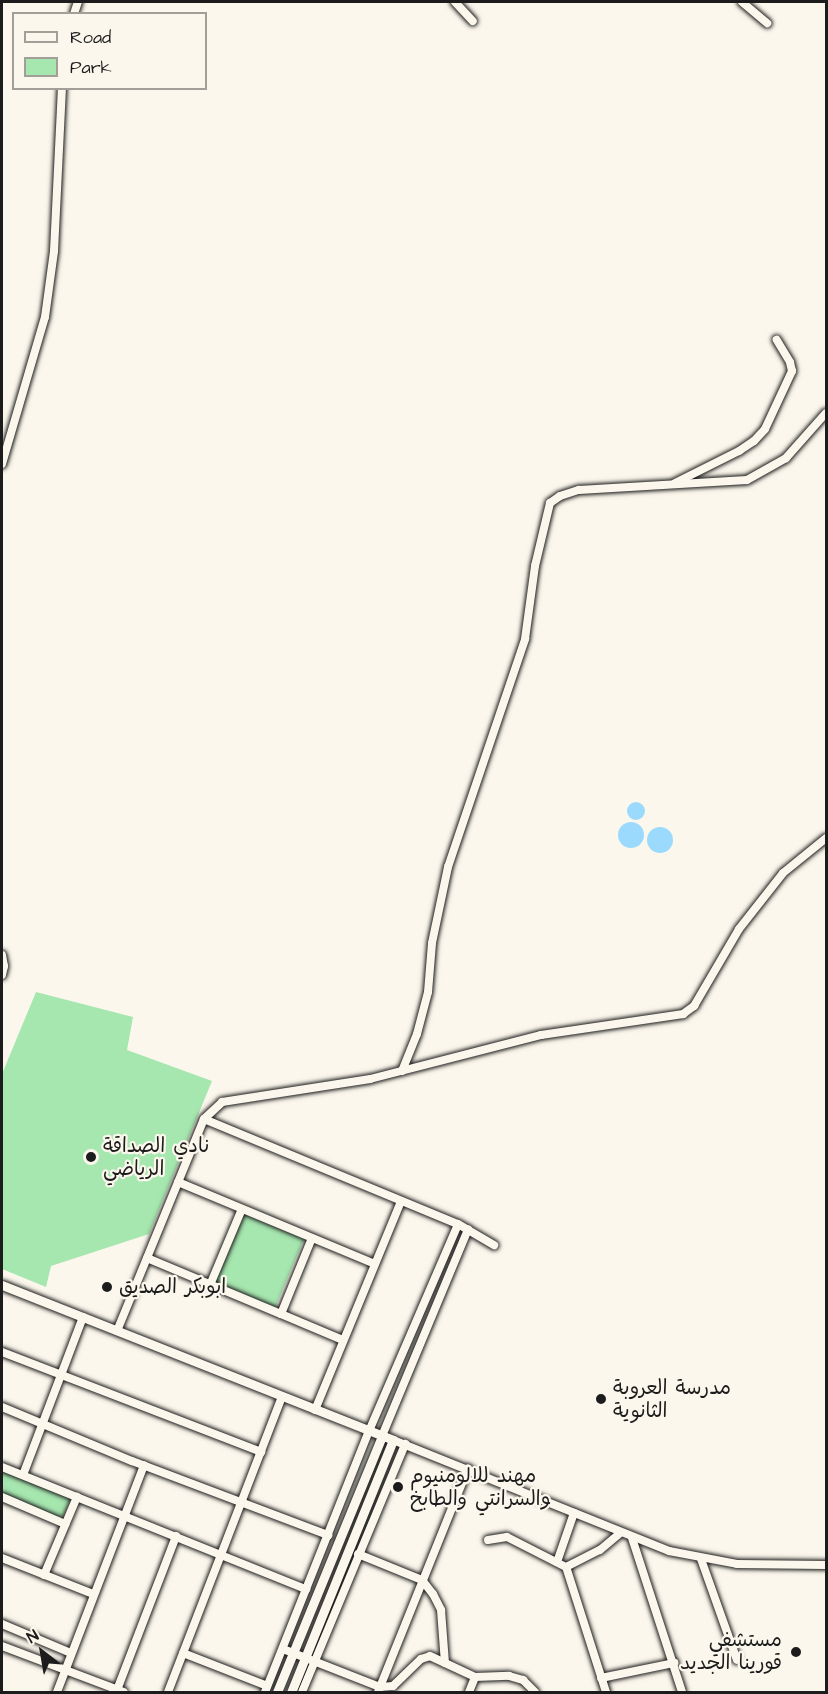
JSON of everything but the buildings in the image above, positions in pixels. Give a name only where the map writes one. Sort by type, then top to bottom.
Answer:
[{"type":"street","points":[[455,2],[473,21]]},
{"type":"street","points":[[742,2],[767,23]]},
{"type":"street","points":[[2,464],[5,437],[45,317],[54,251],[62,90]]},
{"type":"street","points":[[674,484],[738,451],[754,441],[765,429],[792,371],[790,362],[777,340]]},
{"type":"street","points":[[402,1071],[417,1034],[428,992],[432,943],[448,867],[525,639],[535,566],[548,507],[560,496],[579,490],[730,483],[760,475],[786,458],[826,413]]},
{"type":"street","points":[[117,1331],[204,1119],[222,1102],[370,1079],[541,1035],[687,1012],[694,1006],[739,929],[783,873],[826,838]]},
{"type":"street","points":[[2,955],[4,966],[2,975]]},
{"type":"street","points":[[204,1119],[458,1224],[494,1245]]},
{"type":"street","points":[[178,1182],[375,1264]]},
{"type":"street","points":[[315,1410],[401,1201]]},
{"type":"street","points":[[210,1285],[242,1209]]},
{"type":"street","points":[[183,1653],[266,1689],[369,1431],[458,1224]]},
{"type":"street","points":[[277,1692],[468,1229]]},
{"type":"street","points":[[281,1314],[312,1238]]},
{"type":"street","points":[[147,1258],[343,1340]]},
{"type":"street","points":[[2,1285],[315,1410],[468,1468],[632,1538],[701,1559],[782,1567],[826,1565]]},
{"type":"street","points":[[22,1475],[83,1317]]},
{"type":"street","points":[[2,1352],[261,1452]]},
{"type":"street","points":[[168,1692],[282,1397]]},
{"type":"street","points":[[2,1407],[144,1465],[328,1535]]},
{"type":"street","points":[[291,1692],[393,1440]]},
{"type":"street","points":[[302,1692],[405,1444]]},
{"type":"street","points":[[57,1692],[144,1465]]},
{"type":"street","points":[[2,1467],[306,1589]]},
{"type":"street","points":[[379,1690],[468,1468]]},
{"type":"street","points":[[2,1497],[65,1524]]},
{"type":"street","points":[[44,1575],[77,1497]]},
{"type":"street","points":[[557,1562],[574,1513]]},
{"type":"street","points":[[566,1567],[600,1550],[620,1533]]},
{"type":"street","points":[[2,1646],[121,1691],[176,1536]]},
{"type":"street","points":[[488,1540],[507,1537],[566,1567],[606,1692]]},
{"type":"street","points":[[632,1538],[682,1692]]},
{"type":"street","points":[[358,1554],[422,1580],[433,1594],[441,1610],[445,1662]]},
{"type":"street","points":[[2,1558],[93,1594]]},
{"type":"street","points":[[701,1559],[737,1660]]},
{"type":"street","points":[[2,1624],[71,1653]]},
{"type":"street","points":[[283,1649],[379,1690],[393,1686],[425,1657],[445,1662],[475,1677],[509,1676],[523,1680],[535,1692]]},
{"type":"street","points":[[601,1678],[674,1663]]},
{"type":"street","points":[[469,1692],[475,1677]]},
{"type":"green space","name":"نادي الصداقة الرياضي","points":[[36,992],[133,1017],[127,1050],[212,1081],[149,1234],[51,1266],[46,1287],[2,1269],[2,1074]]},
{"type":"green space","points":[[243,1214],[304,1239],[275,1308],[214,1283]]},
{"type":"green space","points":[[2,1470],[67,1496],[70,1500],[64,1515],[58,1517],[2,1495]]},
{"type":"water","points":[[636,802],[642,805],[645,811],[642,817],[636,820],[630,817],[627,811],[630,805]]},
{"type":"water","points":[[631,822],[640,826],[644,835],[640,844],[631,848],[622,844],[618,835],[622,826]]},
{"type":"water","points":[[660,827],[669,831],[673,840],[669,849],[660,853],[651,849],[647,840],[651,831]]},
{"type":"place","name":"نادي الصداقة الرياضي","points":[[91,1157]]},
{"type":"place","name":"ابوبكر الصديق","points":[[107,1287]]},
{"type":"place","name":"مدرسة العروبة الثانوية","points":[[601,1399]]},
{"type":"place","name":"مهند للالومنيوم والسرانتي والطابخ","points":[[398,1487]]},
{"type":"place","name":"مستشفي قورينا الجديد","points":[[796,1652]]}]
